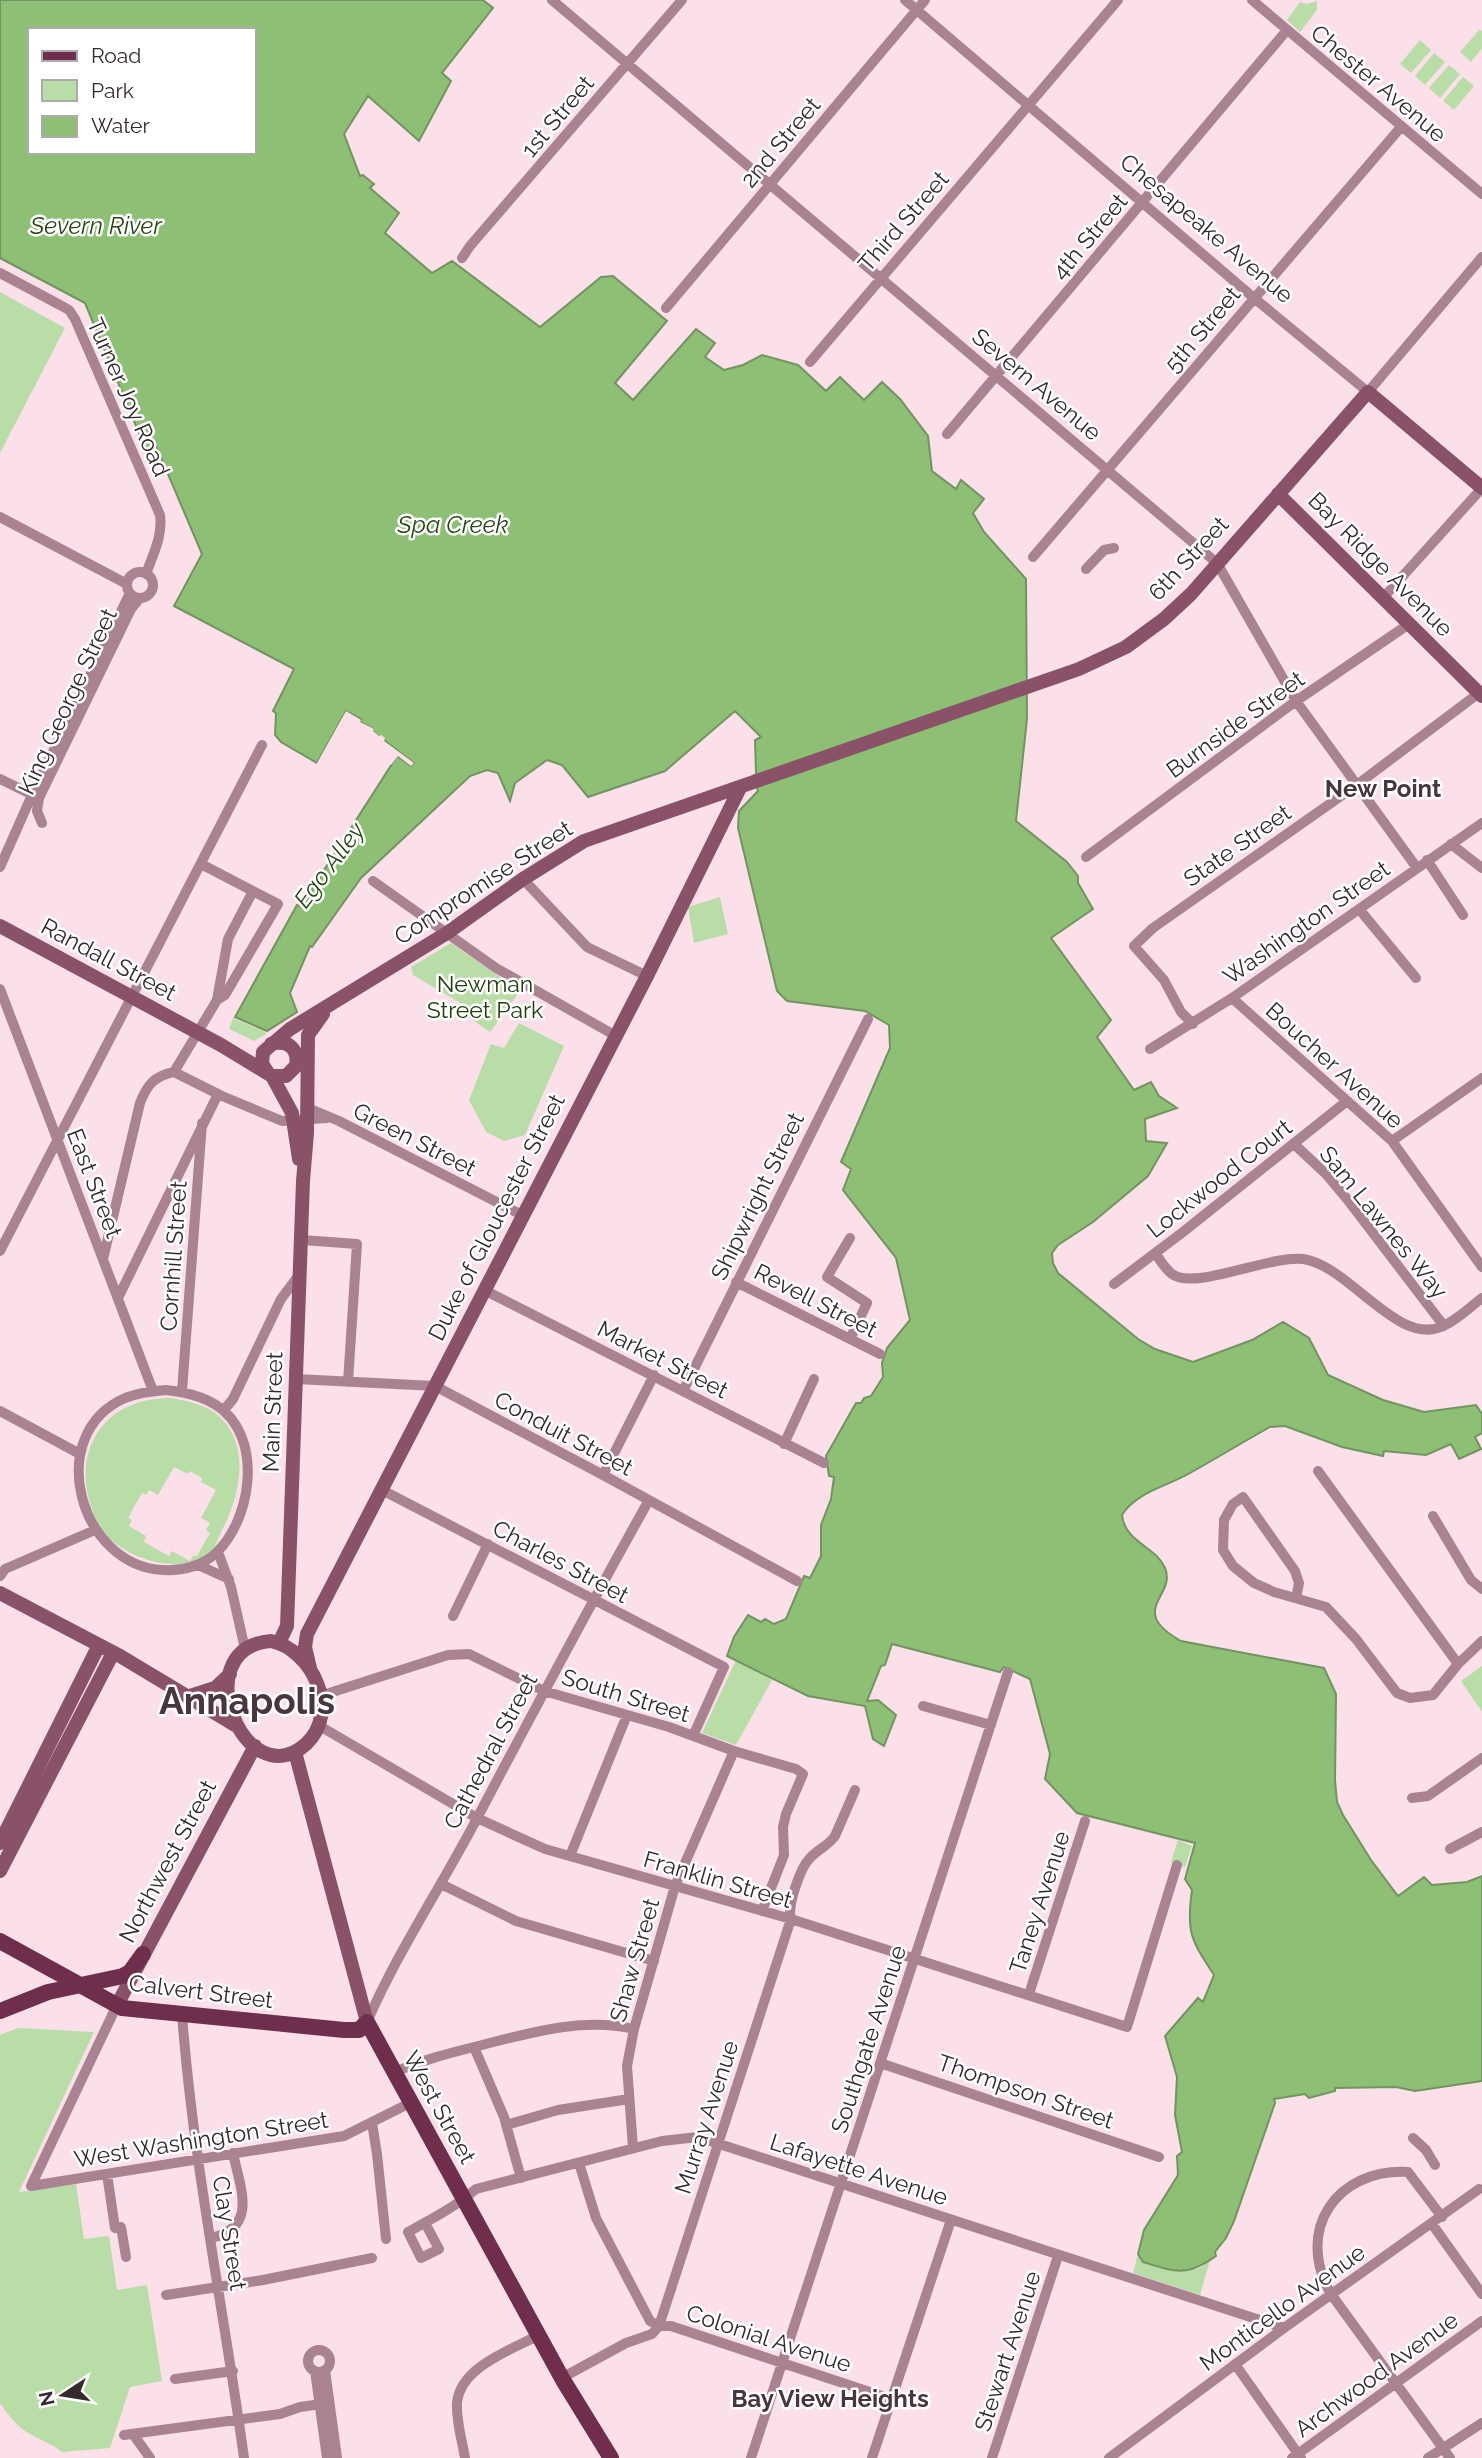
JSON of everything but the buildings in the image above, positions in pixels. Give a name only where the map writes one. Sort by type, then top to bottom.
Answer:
[{"type":"main road","name":"Chesapeake Avenue","points":[[1368,391],[1482,488]]},
{"type":"main road","name":"6th Street","points":[[747,785],[1065,675],[1126,647],[1164,619],[1191,594],[1368,391]]},
{"type":"main road","name":"Bay Ridge Avenue","points":[[1278,494],[1480,695]]},
{"type":"main road","name":"Compromise Street","points":[[269,1046],[290,1029],[447,933],[523,879],[584,841],[747,785]]},
{"type":"main road","name":"Duke of Gloucester Street","points":[[310,1668],[304,1647],[307,1634],[747,785]]},
{"type":"main road","name":"Randall Street","points":[[0,926],[221,1045],[270,1075]]},
{"type":"main road","name":"Compromise Street","points":[[302,1060],[308,1035],[325,1010]]},
{"type":"main road","points":[[221,1045],[251,1051],[280,1042],[288,1044],[302,1060],[286,1076],[270,1075],[264,1069],[262,1058],[269,1046]]},
{"type":"main road","name":"Main Street","points":[[279,1643],[287,1626],[302,1240],[302,1060]]},
{"type":"main road","name":"Main Street","points":[[270,1075],[302,1116]]},
{"type":"main road","points":[[0,1593],[190,1696],[235,1725]]},
{"type":"main road","points":[[190,1696],[215,1688],[230,1674],[245,1649],[264,1642],[279,1643],[299,1655],[310,1668],[320,1696],[318,1725],[309,1741],[295,1752],[276,1755],[266,1753],[243,1737],[235,1725],[229,1700],[230,1674]]},
{"type":"main road","points":[[0,1843],[99,1645]]},
{"type":"main road","points":[[0,1871],[113,1653]]},
{"type":"main road","name":"Northwest Street","points":[[117,2005],[255,1746]]},
{"type":"main road","name":"West Street","points":[[295,1752],[368,2022],[563,2380],[611,2458]]},
{"type":"main road","name":"Calvert Street","points":[[0,1941],[122,2008],[349,2030],[359,2030],[368,2022]]},
{"type":"main road","points":[[0,2011],[32,1997],[123,1976],[130,1972],[143,1954]]},
{"type":"street","name":"Severn Avenue","points":[[552,0],[1217,563],[1296,701],[1417,867]]},
{"type":"street","name":"Chesapeake Avenue","points":[[905,0],[1254,298],[1368,391]]},
{"type":"street","name":"2nd Street","points":[[666,308],[925,0]]},
{"type":"street","name":"Third Street","points":[[810,362],[1118,0]]},
{"type":"street","name":"Chester Avenue","points":[[1252,0],[1482,194]]},
{"type":"street","name":"1st Street","points":[[462,258],[678,1]]},
{"type":"street","name":"4th Street","points":[[947,434],[1287,30]]},
{"type":"street","name":"5th Street","points":[[1033,557],[1401,127]]},
{"type":"street","name":"6th Street","points":[[1368,391],[1482,257]]},
{"type":"street","name":"Turner Joy Road","points":[[0,274],[69,310],[75,319],[160,514],[157,545],[146,574]]},
{"type":"street","points":[[1383,598],[1482,488]]},
{"type":"street","points":[[0,517],[128,588],[140,598],[149,594],[152,580],[146,574],[133,574],[128,588]]},
{"type":"street","points":[[1086,569],[1104,550],[1114,548]]},
{"type":"street","name":"King George Street","points":[[42,823],[35,797],[128,588]]},
{"type":"street","name":"King George Street","points":[[0,867],[131,609],[140,598]]},
{"type":"street","name":"Burnside Street","points":[[1086,857],[1296,701],[1409,624]]},
{"type":"street","name":"State Street","points":[[1193,1024],[1181,1012],[1164,979],[1134,946],[1153,928],[1480,695]]},
{"type":"street","points":[[0,1251],[262,745]]},
{"type":"street","points":[[0,779],[35,797]]},
{"type":"street","name":"Washington Street","points":[[1150,1049],[1232,998],[1482,822]]},
{"type":"street","points":[[1451,844],[1482,868]]},
{"type":"street","points":[[1427,860],[1463,915]]},
{"type":"street","points":[[201,864],[278,904],[225,995],[217,1000]]},
{"type":"street","points":[[523,879],[587,947],[647,976]]},
{"type":"street","points":[[373,881],[524,986],[616,1036]]},
{"type":"street","points":[[174,1072],[217,1000],[229,939],[253,891]]},
{"type":"street","points":[[1359,909],[1416,978]]},
{"type":"street","name":"East Street","points":[[0,989],[153,1391]]},
{"type":"street","name":"Boucher Avenue","points":[[1232,998],[1392,1141],[1482,1267]]},
{"type":"street","name":"Shipwright Street","points":[[683,1391],[867,1019]]},
{"type":"street","points":[[103,1259],[140,1103],[155,1077],[174,1072],[277,1119],[302,1116]]},
{"type":"street","points":[[1392,1141],[1482,1078]]},
{"type":"street","points":[[118,1298],[218,1094]]},
{"type":"street","name":"Lockwood Court","points":[[1114,1284],[1347,1101]]},
{"type":"street","name":"Green Street","points":[[302,1116],[339,1121],[522,1215]]},
{"type":"street","name":"Cornhill Street","points":[[181,1391],[202,1123]]},
{"type":"street","name":"Sam Lawnes Way","points":[[1294,1144],[1326,1174],[1347,1199],[1444,1326]]},
{"type":"street","points":[[850,1238],[827,1277],[867,1303],[850,1339]]},
{"type":"street","points":[[302,1240],[357,1244],[348,1382]]},
{"type":"street","points":[[1155,1253],[1171,1273],[1187,1279],[1281,1260],[1304,1259],[1331,1269],[1407,1325],[1418,1330],[1429,1331],[1444,1326],[1482,1298]]},
{"type":"street","points":[[224,1410],[233,1399],[281,1299],[300,1275]]},
{"type":"street","name":"Revell Street","points":[[736,1282],[880,1353]]},
{"type":"street","name":"Market Street","points":[[484,1290],[824,1463]]},
{"type":"street","points":[[603,1475],[653,1375]]},
{"type":"street","name":"Conduit Street","points":[[296,1379],[435,1386],[797,1581]]},
{"type":"street","points":[[784,1444],[814,1379]]},
{"type":"street","points":[[153,1391],[181,1391],[213,1402],[224,1410],[243,1441],[248,1461],[248,1479],[244,1501],[218,1552],[198,1565],[161,1570],[137,1564],[120,1554],[95,1530],[79,1487],[80,1454],[93,1427],[104,1413],[124,1399],[153,1391]]},
{"type":"street","points":[[0,1411],[80,1454]]},
{"type":"street","points":[[1318,1471],[1458,1664]]},
{"type":"street","name":"Charles Street","points":[[380,1489],[724,1667],[693,1736]]},
{"type":"street","points":[[1296,1598],[1299,1588],[1295,1571],[1243,1497],[1233,1504],[1224,1520],[1223,1550],[1233,1566],[1254,1583],[1296,1598],[1326,1607],[1356,1639],[1397,1693],[1410,1698],[1433,1695],[1458,1664],[1482,1641]]},
{"type":"street","name":"Cathedral Street","points":[[368,2022],[385,1985],[649,1500]]},
{"type":"street","points":[[1433,1516],[1471,1580],[1482,1590]]},
{"type":"street","points":[[2,1571],[95,1530]]},
{"type":"street","points":[[453,1616],[488,1544]]},
{"type":"street","points":[[218,1552],[229,1579],[245,1649]]},
{"type":"street","points":[[198,1565],[229,1579]]},
{"type":"street","name":"South Street","points":[[320,1696],[459,1653],[479,1658],[544,1691],[796,1769],[803,1774],[786,1814],[783,1827],[784,1855],[762,1911]]},
{"type":"street","name":"Southgate Avenue","points":[[751,2458],[1008,1672]]},
{"type":"street","points":[[923,1706],[990,1726]]},
{"type":"street","points":[[570,1856],[627,1715]]},
{"type":"street","name":"Franklin Street","points":[[318,1725],[477,1818],[523,1841],[791,1919],[1126,2027],[1177,1865]]},
{"type":"street","name":"Shaw Street","points":[[633,2148],[627,2066],[634,2029],[675,1886],[734,1751]]},
{"type":"street","points":[[1412,1798],[1428,1796],[1482,1758]]},
{"type":"street","name":"Murray Avenue","points":[[659,2326],[791,1919],[788,1910],[804,1865],[811,1856],[831,1842],[855,1790]]},
{"type":"street","name":"Taney Avenue","points":[[1029,1994],[1085,1821]]},
{"type":"street","points":[[1450,1849],[1482,1832]]},
{"type":"street","points":[[441,1884],[516,1921],[654,1961]]},
{"type":"street","name":"Northwest Street","points":[[31,2186],[117,2005]]},
{"type":"street","name":"Clay Street","points":[[183,2014],[198,2159],[233,2371],[244,2458]]},
{"type":"street","points":[[395,2072],[426,2059],[534,2032],[605,2024],[634,2029]]},
{"type":"street","points":[[474,2047],[506,2125],[521,2178]]},
{"type":"street","name":"Thompson Street","points":[[880,2063],[1159,2157]]},
{"type":"street","points":[[506,2125],[558,2110],[628,2099]]},
{"type":"street","name":"West Washington Street","points":[[31,2186],[344,2136],[412,2102]]},
{"type":"street","points":[[372,2123],[386,2239]]},
{"type":"street","name":"Lafayette Avenue","points":[[425,2223],[477,2189],[633,2148],[698,2137],[1284,2328]]},
{"type":"street","points":[[1413,2138],[1426,2150],[1436,2165]]},
{"type":"street","points":[[211,2238],[231,2232],[239,2223],[244,2210],[233,2153]]},
{"type":"street","points":[[579,2163],[596,2218],[650,2321],[659,2326]]},
{"type":"street","points":[[1442,2217],[1408,2172],[1390,2171],[1363,2179],[1342,2194],[1323,2214],[1316,2249],[1320,2272],[1331,2294],[1450,2458]]},
{"type":"street","points":[[107,2174],[115,2228],[121,2227],[126,2257]]},
{"type":"street","name":"Monticello Avenue","points":[[1109,2458],[1284,2328],[1479,2189]]},
{"type":"street","points":[[872,2458],[951,2220]]},
{"type":"street","points":[[1432,2224],[1482,2294]]},
{"type":"street","name":"Stewart Avenue","points":[[992,2458],[1058,2256]]},
{"type":"street","points":[[166,2295],[263,2280],[372,2258]]},
{"type":"street","name":"Archwood Avenue","points":[[1297,2456],[1482,2321]]},
{"type":"street","name":"Colonial Avenue","points":[[563,2380],[569,2374],[626,2343],[652,2333],[659,2326],[678,2328],[891,2399]]},
{"type":"street","points":[[465,2458],[457,2406],[458,2395],[464,2383],[478,2368],[539,2335]]},
{"type":"street","points":[[1235,2364],[1297,2456]]},
{"type":"street","points":[[175,2379],[233,2371]]},
{"type":"street","points":[[320,2371],[337,2458]]},
{"type":"street","points":[[150,2458],[128,2435],[287,2413],[300,2407],[325,2404]]},
{"type":"street","points":[[325,2404],[327,2458]]},
{"type":"street","points":[[1428,2458],[1482,2423]]},
{"type":"green space","points":[[1317,1],[1317,10],[1300,32],[1287,20],[1300,2],[1307,4]]},
{"type":"green space","points":[[1480,29],[1482,48],[1471,62],[1460,52]]},
{"type":"green space","points":[[1420,40],[1431,50],[1411,73],[1400,64]]},
{"type":"green space","points":[[1434,53],[1445,62],[1425,85],[1415,76]]},
{"type":"green space","points":[[1449,65],[1460,74],[1440,98],[1429,88]]},
{"type":"green space","points":[[1463,77],[1474,86],[1454,110],[1443,101]]},
{"type":"green space","points":[[0,292],[65,328],[0,453]]},
{"type":"green space","points":[[720,897],[728,934],[694,943],[688,907]]},
{"type":"green space","name":"Newman Street Park","points":[[451,943],[520,991],[490,1032],[459,1011],[462,1004],[413,975],[411,967]]},
{"type":"green space","points":[[233,1018],[266,1034],[254,1041],[229,1029]]},
{"type":"green space","points":[[519,1023],[564,1046],[525,1135],[504,1141],[486,1132],[469,1100],[491,1044],[504,1048]]},
{"type":"green space","points":[[170,1398],[210,1410],[227,1425],[238,1453],[238,1485],[229,1516],[217,1542],[213,1549],[201,1558],[187,1563],[154,1561],[122,1548],[101,1528],[91,1505],[86,1482],[87,1460],[94,1440],[105,1423],[122,1410],[144,1401]],"holes":[[[174,1467],[188,1474],[190,1471],[202,1478],[201,1482],[216,1490],[201,1518],[210,1523],[206,1530],[210,1533],[197,1556],[194,1555],[190,1561],[172,1551],[169,1556],[144,1542],[146,1536],[129,1526],[132,1520],[128,1518],[142,1493],[146,1495],[149,1490],[158,1495]]]},
{"type":"green space","points":[[736,1660],[755,1670],[757,1667],[765,1670],[763,1674],[772,1680],[736,1745],[702,1733]]},
{"type":"green space","points":[[1482,1666],[1482,1712],[1461,1681]]},
{"type":"green space","points":[[1178,1840],[1192,1846],[1185,1867],[1171,1862]]},
{"type":"green space","points":[[18,2028],[94,2032],[19,2192],[76,2184],[84,2239],[109,2236],[117,2290],[147,2285],[162,2381],[130,2387],[110,2448],[62,2452],[23,2429],[0,2403],[0,2035]]},
{"type":"green space","points":[[1138,2254],[1143,2262],[1198,2269],[1210,2260],[1200,2295],[1133,2273]]},
{"type":"water","name":"Spa Creek","points":[[0,0],[483,0],[493,8],[442,73],[451,81],[419,141],[368,96],[344,134],[360,176],[363,175],[374,184],[370,188],[399,213],[385,233],[432,273],[452,261],[540,327],[601,277],[613,276],[667,321],[615,383],[633,400],[696,329],[715,343],[705,357],[724,370],[743,365],[762,355],[798,365],[826,391],[840,377],[864,400],[882,382],[900,399],[928,436],[932,471],[956,489],[961,480],[984,499],[973,513],[984,532],[1026,579],[1027,719],[1016,821],[1067,862],[1078,876],[1078,883],[1093,909],[1051,938],[1111,1020],[1097,1037],[1134,1090],[1151,1082],[1159,1096],[1177,1108],[1145,1119],[1146,1141],[1167,1143],[1148,1176],[1093,1222],[1058,1245],[1052,1253],[1058,1273],[1138,1339],[1155,1349],[1193,1362],[1252,1340],[1283,1322],[1309,1338],[1328,1375],[1383,1400],[1424,1412],[1476,1405],[1482,1414],[1482,1433],[1475,1437],[1481,1449],[1459,1459],[1451,1444],[1426,1455],[1384,1451],[1383,1456],[1342,1447],[1285,1426],[1270,1427],[1190,1473],[1144,1495],[1122,1515],[1129,1532],[1155,1554],[1165,1568],[1165,1587],[1155,1612],[1157,1620],[1165,1630],[1181,1641],[1324,1668],[1336,1694],[1337,1802],[1371,1860],[1398,1896],[1424,1877],[1432,1885],[1467,1882],[1482,1876],[1482,2081],[1415,2091],[1396,2087],[1335,2088],[1335,2091],[1309,2098],[1305,2094],[1274,2099],[1275,2103],[1234,2221],[1215,2252],[1216,2256],[1197,2267],[1181,2271],[1143,2262],[1138,2254],[1144,2230],[1178,2175],[1177,2156],[1182,2152],[1175,2115],[1177,2077],[1165,2036],[1198,1998],[1203,2002],[1214,1975],[1195,1944],[1190,1926],[1192,1890],[1185,1879],[1195,1843],[1077,1813],[1045,1779],[1050,1754],[1030,1679],[1004,1667],[1000,1672],[892,1644],[867,1701],[878,1700],[896,1715],[884,1746],[873,1739],[865,1706],[808,1696],[727,1656],[734,1637],[748,1615],[761,1622],[765,1619],[774,1624],[786,1619],[804,1576],[810,1578],[821,1556],[821,1525],[831,1499],[834,1477],[829,1476],[826,1456],[856,1403],[861,1403],[864,1398],[871,1396],[883,1377],[882,1363],[887,1348],[910,1320],[896,1258],[843,1190],[851,1169],[841,1162],[890,1048],[889,1025],[865,1011],[787,1001],[777,991],[738,828],[739,811],[758,791],[753,776],[756,774],[755,740],[761,737],[735,711],[665,771],[588,797],[562,765],[547,760],[515,783],[510,801],[498,773],[487,770],[470,776],[361,878],[312,947],[310,946],[290,993],[297,1012],[267,1031],[235,1017],[297,905],[301,906],[397,756],[411,766],[414,763],[372,731],[373,729],[360,722],[361,719],[346,711],[317,763],[281,742],[275,735],[276,713],[273,711],[294,669],[174,606],[202,554],[156,446],[146,450],[85,303],[0,258]]},
{"type":"pier","points":[[346,711],[374,729],[379,736],[385,738],[384,741],[414,763],[411,766],[398,756],[391,765],[389,762],[395,753],[357,721],[347,716],[320,765],[316,765]]},
{"type":"district","name":"New Point","points":[[1383,788]]},
{"type":"district","name":"Annapolis","points":[[247,1701]]},
{"type":"district","name":"Bay View Heights","points":[[830,2398]]},
{"type":"water label","name":"Severn River","points":[[96,225]]},
{"type":"water label","name":"Ego Alley","points":[[329,865]]}]
